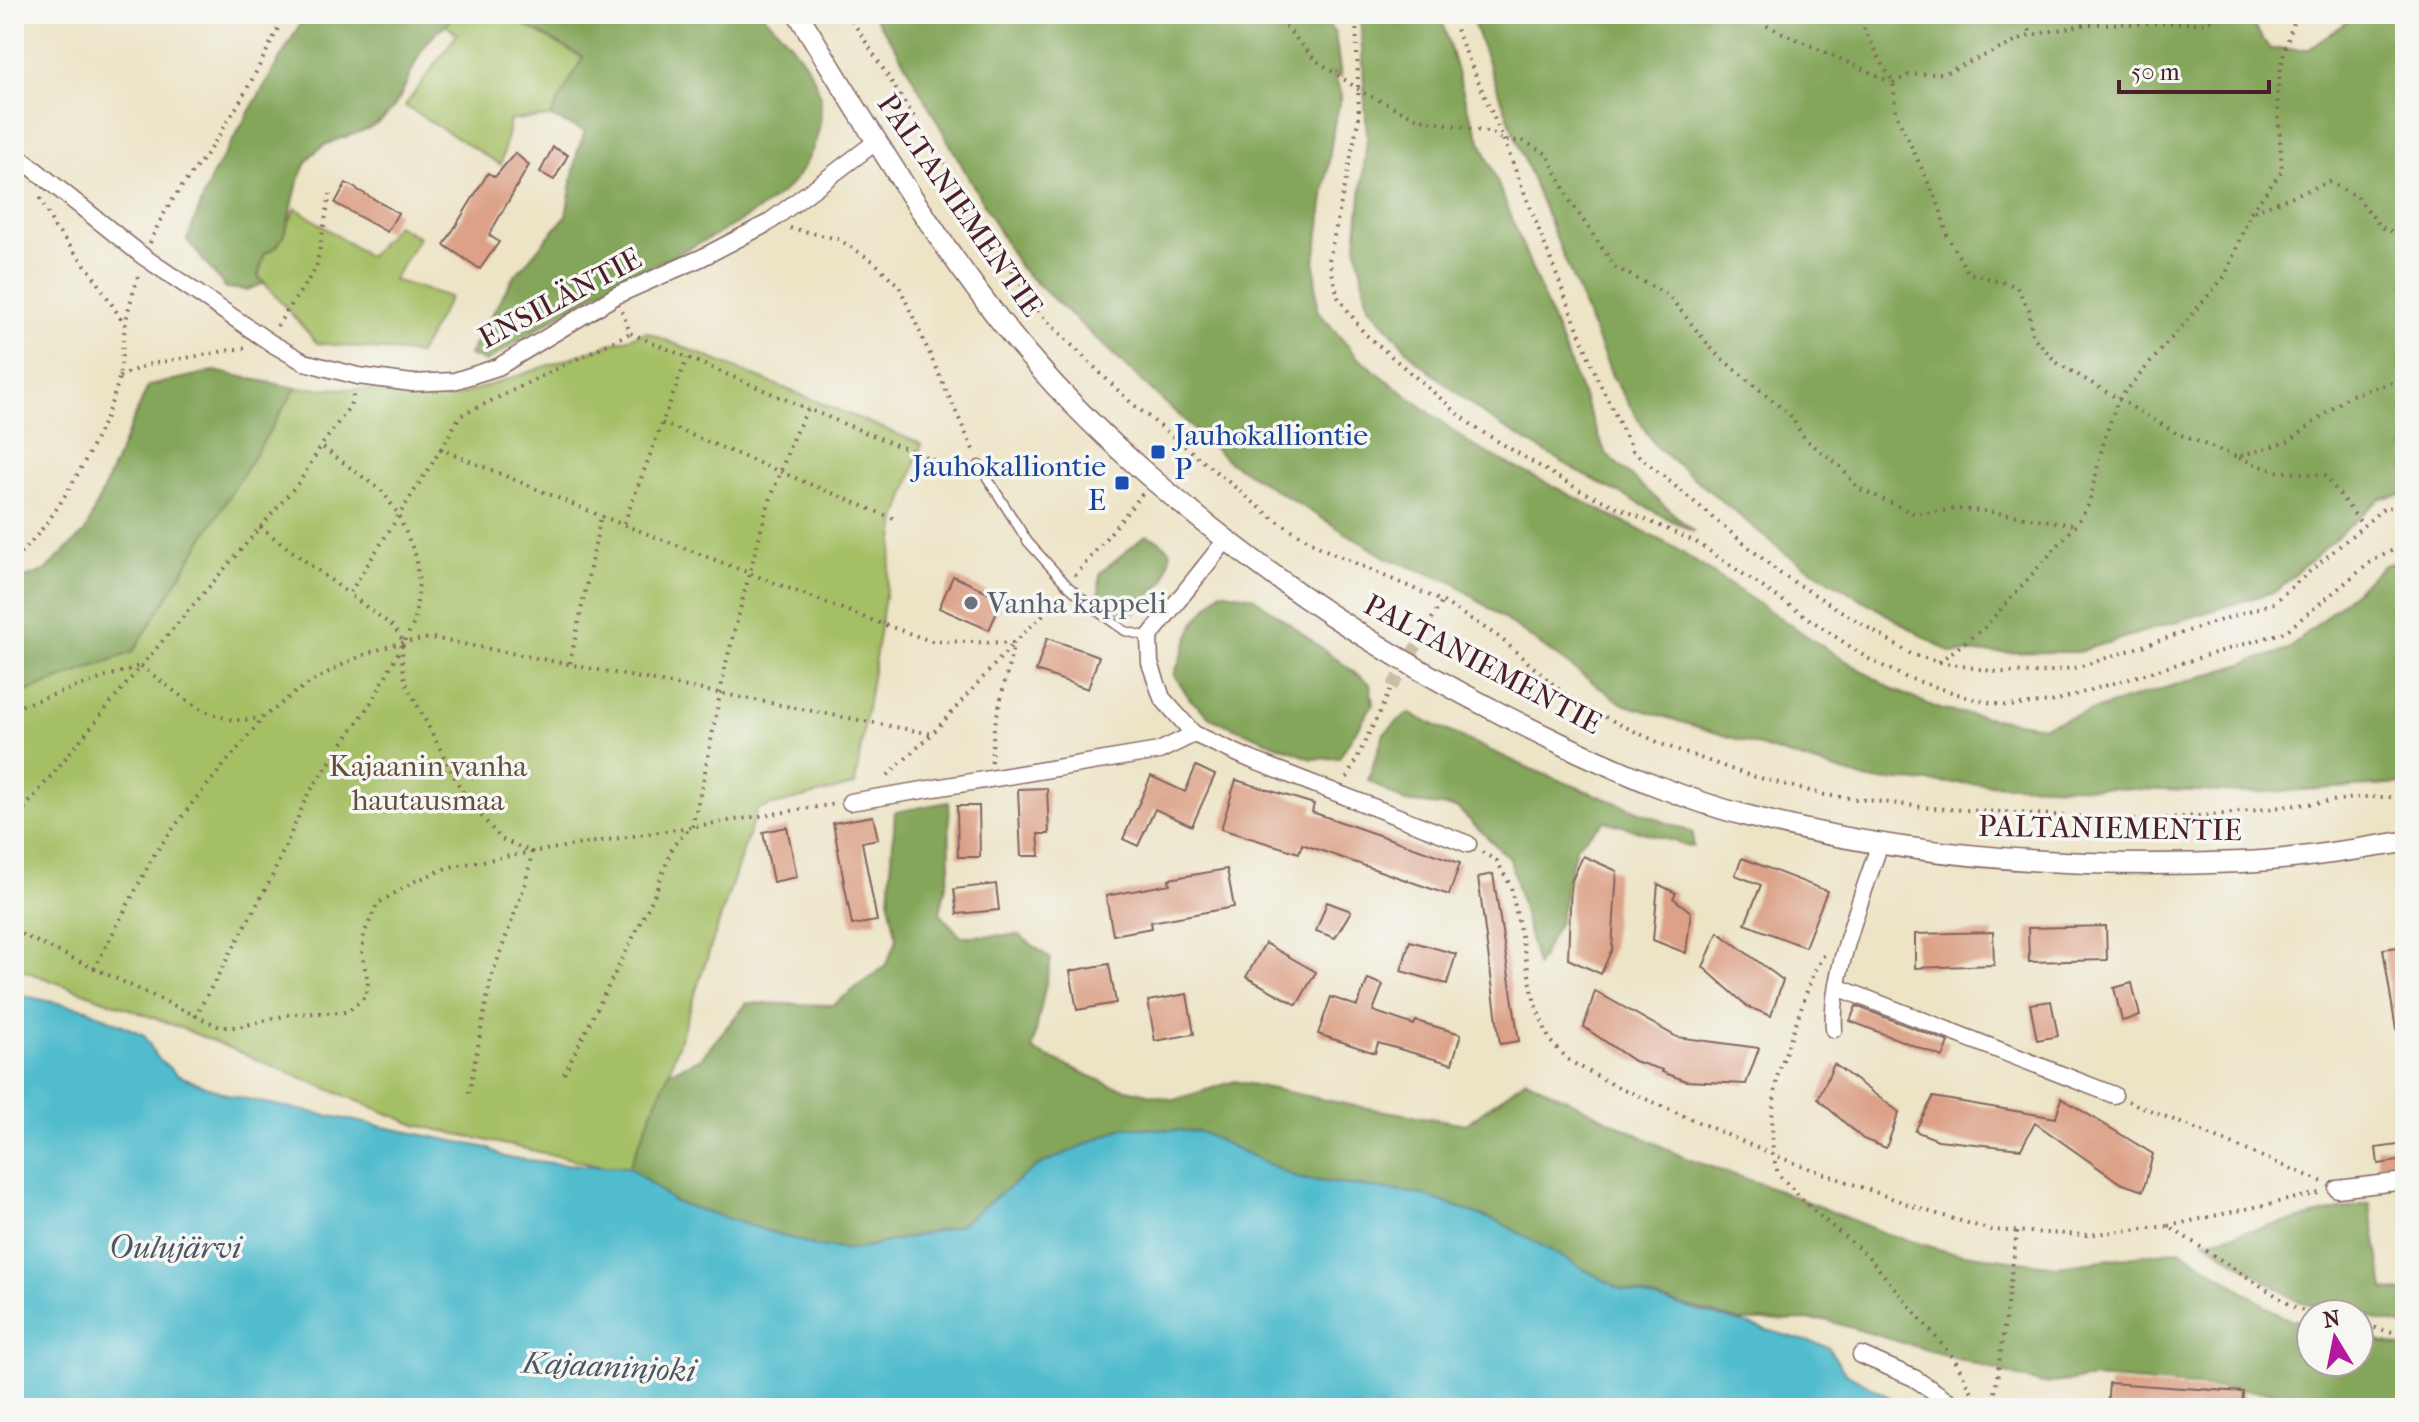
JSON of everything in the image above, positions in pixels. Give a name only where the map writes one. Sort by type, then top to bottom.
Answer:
[{"type":"street","name":"PALTANIEMENTIE","points":[[798,14],[943,244],[1015,340],[1080,412],[1153,481],[1226,540],[1374,644],[1510,720],[1610,766],[1744,815],[1880,843],[1971,855],[2084,863],[2244,862],[2405,842]]},
{"type":"street","name":"ENSILÄNTIE","points":[[14,153],[144,257],[202,299],[304,362],[358,376],[412,383],[454,381],[498,367],[617,295],[701,258],[768,223],[877,141]]},
{"type":"street","points":[[1226,540],[1149,637],[1150,663],[1162,698],[1194,734],[1252,760],[1468,844]]},
{"type":"street","points":[[850,802],[1159,751],[1194,734]]},
{"type":"street","points":[[1834,1029],[1837,987],[1853,925],[1880,843]]},
{"type":"street","points":[[1837,987],[2114,1095]]},
{"type":"street","points":[[2337,1189],[2405,1181]]},
{"type":"street","points":[[1861,1355],[1914,1378],[1959,1408]]},
{"type":"lane","points":[[979,465],[1028,542],[1067,585],[1125,631],[1149,637]]},
{"type":"path","points":[[14,558],[27,549],[57,507],[87,456],[111,404],[119,377],[125,325],[144,257],[157,224],[180,186],[219,136],[255,76],[285,14]]},
{"type":"path","points":[[848,14],[1040,314],[1128,400],[1274,519],[1323,549],[1442,601],[1499,637],[1570,699],[1619,724],[1664,745],[1745,774],[1825,795],[1931,808],[2140,820],[2224,814],[2364,797],[2405,797]]},
{"type":"path","points":[[1275,14],[1314,59],[1358,89],[1417,118],[1492,133],[1504,141],[1523,141],[1547,154],[1570,201],[1615,267],[1668,295],[1715,353],[1790,415],[1805,439],[1839,465],[1858,488],[1915,514],[1972,510],[2076,525]]},
{"type":"path","points":[[1353,14],[1356,18],[1359,117],[1329,260],[1338,297],[1364,333],[1474,427],[1581,491],[1696,542],[1849,646],[1905,677],[1973,699],[2008,706],[2051,702],[2285,632],[2372,561],[2405,544]]},
{"type":"path","points":[[1452,14],[1598,380],[1633,451],[1781,574],[1911,654],[1997,672],[2038,673],[2079,667],[2273,603],[2384,508],[2405,507]]},
{"type":"path","points":[[1756,14],[1765,25],[1893,83]]},
{"type":"path","points":[[1856,14],[1893,83],[1896,113],[1940,208],[1947,235],[1968,273],[2016,286],[2029,310],[2032,335],[2056,362],[2176,433],[2275,471],[2325,475],[2363,527]]},
{"type":"path","points":[[2025,14],[2031,35]]},
{"type":"path","points":[[1893,83],[1909,75],[1945,73],[2031,35],[2088,24],[2206,23],[2225,14]]},
{"type":"path","points":[[1939,662],[1985,627],[2076,525],[2089,504],[2104,440],[2118,400],[2225,276],[2251,212],[2282,171],[2277,92],[2283,56],[2296,14]]},
{"type":"path","points":[[2400,14],[2405,30]]},
{"type":"path","points":[[34,169],[41,201],[55,228],[91,272],[125,325]]},
{"type":"path","points":[[2251,212],[2329,182],[2358,198],[2381,227],[2405,237]]},
{"type":"path","points":[[617,295],[630,333],[948,466],[979,465],[958,412],[899,286],[873,261],[838,239],[768,223]]},
{"type":"path","points":[[349,594],[460,416],[630,333]]},
{"type":"path","points":[[624,523],[687,358]]},
{"type":"path","points":[[2237,457],[2289,441],[2349,396],[2405,379]]},
{"type":"path","points":[[14,821],[141,666],[300,481],[350,406],[355,389]]},
{"type":"path","points":[[564,1074],[654,896],[673,846],[692,826],[721,692],[766,511],[794,435],[808,409]]},
{"type":"path","points":[[662,423],[897,520]]},
{"type":"path","points":[[195,1017],[271,879],[308,794],[374,698],[415,621],[419,583],[415,554],[398,514],[383,492],[321,446]]},
{"type":"path","points":[[441,449],[601,516],[931,641],[1014,643]]},
{"type":"path","points":[[878,785],[932,734],[1045,613],[1153,481]]},
{"type":"path","points":[[570,663],[601,516]]},
{"type":"path","points":[[260,527],[394,627],[403,641],[405,681],[465,797],[501,839],[532,852]]},
{"type":"path","points":[[1420,640],[1442,601]]},
{"type":"path","points":[[94,969],[155,853],[265,716],[324,673],[358,656],[403,641],[432,638],[932,734]]},
{"type":"path","points":[[989,780],[994,728],[1014,643]]},
{"type":"path","points":[[14,708],[141,666]]},
{"type":"path","points":[[141,666],[203,710],[242,721],[265,716]]},
{"type":"path","points":[[1340,792],[1392,687]]},
{"type":"path","points":[[14,931],[220,1027],[238,1027],[292,1014],[347,1012],[366,996],[368,982],[362,954],[364,934],[377,904],[413,882],[449,867],[850,802]]},
{"type":"path","points":[[1468,844],[1497,861],[1511,887],[1535,1004],[1550,1041],[1571,1062],[1614,1085],[1773,1155],[1924,1210],[1991,1230],[2017,1232],[2086,1235],[2168,1226],[2337,1189]]},
{"type":"path","points":[[469,1093],[491,978],[526,882],[532,852]]},
{"type":"path","points":[[1827,951],[1814,971],[1777,1077],[1772,1117],[1773,1155],[1778,1174],[1816,1213],[1867,1255],[1955,1360],[1980,1408]]},
{"type":"path","points":[[2114,1095],[2337,1189]]},
{"type":"path","points":[[2168,1226],[2295,1308]]},
{"type":"path","points":[[1993,1408],[2017,1232]]},
{"type":"path","points":[[2375,1328],[2405,1335]]},
{"type":"green space","points":[[306,14],[457,14],[425,45],[401,95],[383,119],[364,130],[324,145],[308,160],[298,181],[286,230],[275,248],[265,253],[258,276],[265,283],[247,290],[226,288],[187,240],[212,176]]},
{"type":"green space","points":[[455,14],[506,14],[583,58],[550,117],[510,120],[501,165],[405,106],[457,34],[446,25]]},
{"type":"green space","points":[[504,14],[762,14],[808,67],[817,86],[821,116],[807,161],[778,196],[717,234],[591,296],[486,362],[469,355],[512,279],[566,216],[577,153],[585,131],[550,117],[583,57]]},
{"type":"green space","points":[[872,14],[1321,14],[1335,34],[1341,77],[1333,73],[1342,95],[1334,124],[1315,262],[1317,310],[1357,357],[1473,446],[1672,546],[1894,690],[1942,710],[2042,726],[2288,650],[2384,565],[2405,560],[2405,784],[2249,793],[1869,780],[1623,704],[1454,583],[1387,558],[1228,461],[1019,267],[896,48]]},
{"type":"green space","points":[[1360,14],[1440,14],[1468,109],[1606,454],[1694,532],[1584,475],[1488,418],[1417,361],[1368,305],[1356,244],[1367,138]]},
{"type":"green space","points":[[1470,14],[2245,14],[2270,49],[2309,49],[2347,22],[2353,14],[2405,14],[2405,494],[2381,498],[2276,591],[2078,652],[1951,653],[1786,554],[1655,446],[1613,378],[1521,152]]},
{"type":"green space","points":[[296,208],[369,257],[396,225],[419,237],[393,280],[450,297],[419,354],[317,343],[258,276],[265,253],[276,247]]},
{"type":"green space","name":"Kajaanin vanha hautausmaa","points":[[646,332],[922,444],[897,520],[855,785],[757,809],[635,1173],[416,1125],[176,1026],[14,967],[14,696],[133,652],[296,388],[455,397]]},
{"type":"green space","points":[[214,371],[296,388],[133,652],[14,696],[14,582],[44,571],[85,532],[148,386]]},
{"type":"green space","points":[[1146,535],[1160,541],[1171,551],[1165,580],[1135,613],[1116,613],[1099,597],[1100,573]]},
{"type":"green space","points":[[1221,591],[1253,597],[1370,684],[1373,704],[1339,758],[1312,759],[1212,719],[1190,699],[1174,675],[1195,622]]},
{"type":"green space","points":[[1408,713],[1531,769],[1693,833],[1693,847],[1605,821],[1576,846],[1559,922],[1537,966],[1510,859],[1457,808],[1405,802],[1368,780],[1384,733]]},
{"type":"green space","points":[[949,802],[950,867],[940,913],[960,936],[1019,935],[1051,959],[1032,1050],[1110,1085],[1174,1100],[1235,1081],[1355,1106],[1466,1124],[1526,1079],[1685,1158],[1776,1189],[1884,1233],[1949,1252],[2057,1266],[2181,1250],[2283,1317],[2295,1320],[2295,1378],[2375,1378],[2375,1340],[2405,1348],[2405,1408],[2377,1408],[2269,1392],[2095,1378],[2043,1384],[1825,1320],[1740,1321],[1620,1289],[1499,1222],[1420,1194],[1300,1179],[1201,1132],[1125,1127],[1037,1166],[958,1226],[853,1250],[816,1246],[674,1202],[629,1167],[669,1072],[700,1059],[747,1003],[833,1005],[885,966],[897,940],[889,902],[895,812]]},
{"type":"green space","points":[[2370,1203],[2384,1290],[2405,1292],[2405,1326],[2375,1319],[2375,1298],[2295,1300],[2204,1241]]},
{"type":"water","name":"Oulujärvi","points":[[14,994],[87,1009],[144,1035],[156,1056],[177,1075],[231,1096],[488,1148],[504,1157],[559,1164],[629,1167],[674,1202],[816,1246],[853,1250],[958,1226],[1037,1166],[1125,1127],[1201,1132],[1300,1179],[1420,1194],[1499,1222],[1620,1289],[1828,1347],[1844,1372],[1909,1408],[14,1408]]},
{"type":"building","points":[[553,147],[568,155],[554,180],[540,172]]},
{"type":"building","points":[[515,153],[529,165],[489,235],[499,242],[480,269],[444,245],[488,173],[495,177]]},
{"type":"building","points":[[346,183],[398,213],[387,232],[335,203]]},
{"type":"building","name":"Vanha kappeli","points":[[953,576],[1003,599],[989,630],[939,608]]},
{"type":"building","points":[[1047,638],[1099,656],[1088,689],[1036,671]]},
{"type":"building","points":[[1196,766],[1215,775],[1192,826],[1155,809],[1138,846],[1123,839],[1151,776],[1185,792]]},
{"type":"building","points":[[1236,780],[1314,804],[1312,812],[1460,863],[1449,895],[1302,844],[1299,853],[1221,829]]},
{"type":"building","points":[[1047,788],[1049,834],[1038,834],[1040,856],[1021,856],[1018,789]]},
{"type":"building","points":[[957,806],[979,806],[980,857],[958,857]]},
{"type":"building","points":[[873,816],[878,839],[862,842],[877,921],[852,925],[833,823]]},
{"type":"building","points":[[787,827],[797,877],[773,882],[763,832]]},
{"type":"building","points":[[1583,856],[1617,871],[1612,949],[1601,974],[1568,959],[1571,882]]},
{"type":"building","points":[[1742,858],[1827,891],[1805,947],[1745,924],[1761,885],[1735,875]]},
{"type":"building","points":[[1227,869],[1234,907],[1151,922],[1152,928],[1113,935],[1106,896],[1170,884],[1169,879]]},
{"type":"building","points":[[1493,874],[1519,1041],[1500,1044],[1478,877]]},
{"type":"building","points":[[996,884],[999,910],[957,914],[954,889]]},
{"type":"building","points":[[1658,884],[1676,893],[1673,898],[1691,912],[1686,953],[1653,940]]},
{"type":"building","points":[[1327,902],[1351,911],[1335,938],[1316,931]]},
{"type":"building","points":[[2106,926],[2107,960],[2029,962],[2028,928]]},
{"type":"building","points":[[1718,932],[1783,980],[1771,1016],[1748,1007],[1703,967]]},
{"type":"building","points":[[1993,932],[1994,965],[1915,968],[1915,934]]},
{"type":"building","points":[[1410,941],[1456,954],[1447,984],[1401,971]]},
{"type":"building","points":[[1265,943],[1316,972],[1297,1005],[1246,977]]},
{"type":"building","points":[[2405,946],[2405,1029],[2396,1030],[2383,949]]},
{"type":"building","points":[[1109,964],[1116,1003],[1077,1010],[1070,971]]},
{"type":"building","points":[[1368,979],[1383,985],[1373,1011],[1414,1025],[1416,1021],[1461,1034],[1452,1064],[1378,1043],[1375,1053],[1318,1034],[1331,997],[1357,1006]]},
{"type":"building","points":[[2132,983],[2140,1016],[2122,1021],[2114,988]]},
{"type":"building","points":[[1595,991],[1677,1037],[1759,1048],[1746,1084],[1686,1081],[1634,1061],[1584,1027]]},
{"type":"building","points":[[1187,994],[1194,1034],[1155,1041],[1148,1001]]},
{"type":"building","points":[[2051,1001],[2058,1036],[2037,1040],[2030,1004]]},
{"type":"building","points":[[1856,1006],[1949,1042],[1943,1057],[1850,1021]]},
{"type":"building","points":[[1834,1064],[1899,1112],[1886,1148],[1863,1139],[1818,1099]]},
{"type":"building","points":[[1933,1097],[2056,1118],[2061,1098],[2153,1154],[2143,1191],[2120,1183],[2035,1123],[2021,1149],[1938,1140],[1915,1131]]},
{"type":"building","points":[[2405,1144],[2405,1160],[2378,1164],[2376,1148]]},
{"type":"building","points":[[2109,1383],[2243,1392],[2242,1408],[2107,1408]]},
{"type":"tunnel","points":[[1392,687],[1420,640]]},
{"type":"place","name":"Jauhokalliontie P","points":[[1158,452]]},
{"type":"place","name":"Jauhokalliontie E","points":[[1122,483]]},
{"type":"place","name":"Vanha kappeli","points":[[971,603]]},
{"type":"water label","name":"Kajaaninjoki","points":[[609,1366]]}]
